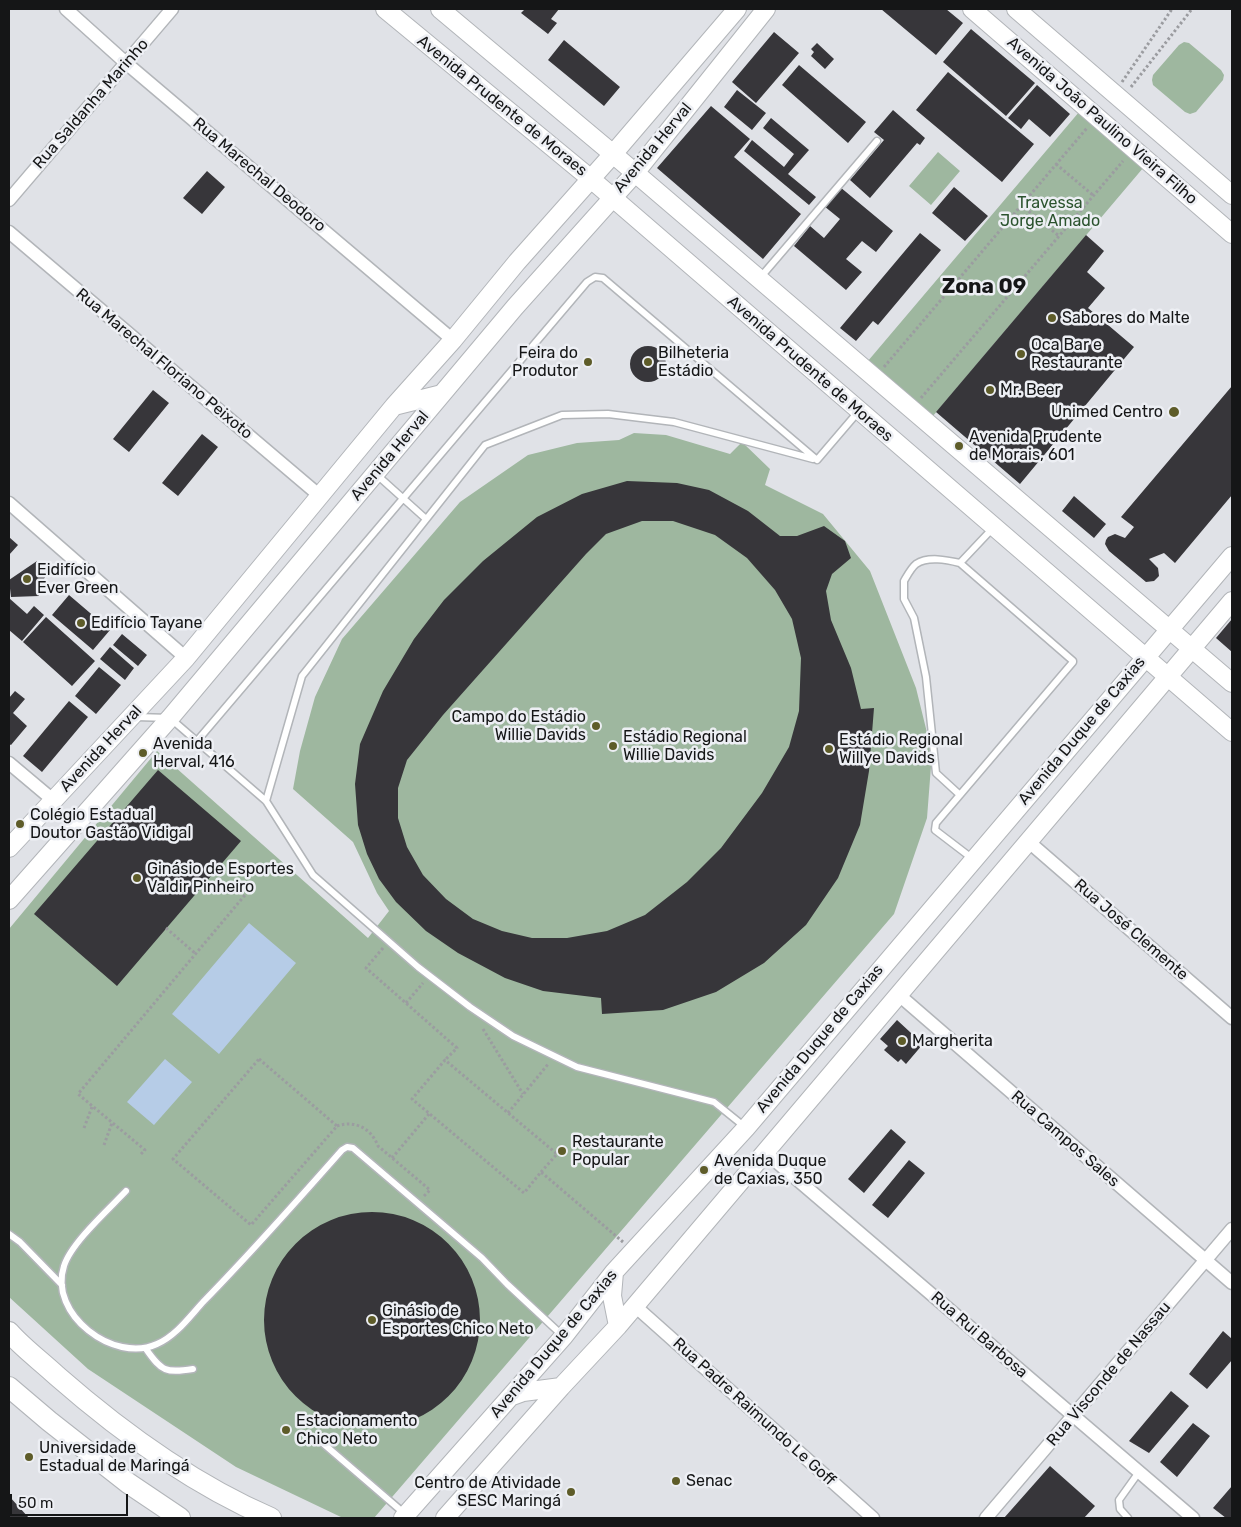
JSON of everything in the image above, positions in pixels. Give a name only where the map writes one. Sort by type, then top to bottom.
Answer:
[{"type":"main road","name":"Avenida Prudente de Moraes","points":[[385,9],[591,179],[1232,732]]},
{"type":"main road","name":"Avenida Prudente de Moraes","points":[[440,9],[613,154],[1232,683]]},
{"type":"main road","name":"Avenida Herval","points":[[9,848],[186,658],[394,406],[453,340],[516,262],[613,154],[737,9]]},
{"type":"main road","name":"Avenida Herval","points":[[9,900],[170,718],[515,307],[635,173],[766,9]]},
{"type":"main road","name":"Avenida João Paulino Vieira Filho","points":[[972,9],[1232,234]]},
{"type":"main road","name":"Avenida João Paulino Vieira Filho","points":[[1016,9],[1232,195]]},
{"type":"main road","points":[[713,38],[746,35]]},
{"type":"main road","points":[[515,307],[516,262]]},
{"type":"main road","points":[[394,406],[442,394]]},
{"type":"main road","points":[[294,527],[299,564]]},
{"type":"main road","name":"Avenida Duque de Caxias","points":[[404,1516],[564,1336],[633,1250],[746,1128],[1232,556]]},
{"type":"main road","name":"Avenida Duque de Caxias","points":[[445,1518],[561,1387],[618,1326],[1169,678],[1232,601]]},
{"type":"main road","points":[[614,1272],[612,1296],[618,1326]]},
{"type":"main road","points":[[9,1332],[87,1402],[169,1463],[246,1508],[270,1518]]},
{"type":"main road","points":[[9,1387],[128,1483],[180,1518]]},
{"type":"main road","points":[[512,1396],[523,1392],[561,1387]]},
{"type":"street","name":"Rua Marechal Deodoro","points":[[66,9],[453,340]]},
{"type":"street","name":"Rua Saldanha Marinho","points":[[9,200],[172,9]]},
{"type":"street","name":"Rua Marechal Floriano Peixoto","points":[[9,232],[320,496]]},
{"type":"street","points":[[9,503],[186,658]]},
{"type":"street","points":[[9,763],[53,800]]},
{"type":"street","name":"Rua José Clemente","points":[[1029,842],[1232,1018]]},
{"type":"street","name":"Rua Campos Sales","points":[[899,995],[1232,1283]]},
{"type":"street","name":"Rua Rui Barbosa","points":[[765,1152],[1194,1518]]},
{"type":"street","name":"Rua Visconde de Nassau","points":[[986,1518],[1232,1229]]},
{"type":"street","name":"Rua Padre Raimundo Le Goff","points":[[635,1306],[873,1518]]},
{"type":"lane","points":[[759,280],[877,141]]},
{"type":"lane","points":[[196,741],[586,282],[595,278],[603,278],[817,460]]},
{"type":"lane","points":[[817,460],[859,411]]},
{"type":"lane","points":[[266,801],[302,676],[485,445],[562,415],[608,414],[674,422],[817,460]]},
{"type":"lane","points":[[375,474],[426,519]]},
{"type":"lane","points":[[960,563],[994,527]]},
{"type":"lane","points":[[960,795],[938,777],[935,769],[926,677],[914,618],[904,599],[904,580],[916,564],[930,559],[960,563],[1074,661],[960,795],[936,823],[935,830],[973,860]]},
{"type":"lane","points":[[131,717],[170,718],[266,801],[312,875],[430,976],[470,1007],[513,1036],[578,1067],[714,1102],[746,1128]]},
{"type":"lane","points":[[126,1191],[72,1251],[64,1266],[62,1285],[70,1310],[88,1331],[108,1344],[134,1349],[146,1349],[168,1338],[255,1248],[342,1150],[347,1147],[353,1148],[482,1258],[506,1284],[564,1336]]},
{"type":"lane","points":[[9,1234],[20,1242],[62,1285]]},
{"type":"lane","points":[[146,1349],[155,1362],[172,1372],[194,1368]]},
{"type":"lane","points":[[319,1440],[404,1516]]},
{"type":"lane","points":[[1128,1518],[1120,1509],[1119,1500],[1139,1472]]},
{"type":"path","points":[[1118,96],[1172,9]]},
{"type":"path","points":[[1118,96],[1192,9]]},
{"type":"path","points":[[875,379],[1097,116]]},
{"type":"path","points":[[911,410],[1134,148]]},
{"type":"path","points":[[1056,164],[1094,196]]},
{"type":"path","points":[[1021,205],[1059,236]]},
{"type":"path","points":[[141,1154],[145,1150],[78,1094],[245,895]]},
{"type":"path","points":[[166,928],[196,954]]},
{"type":"path","points":[[389,941],[366,968],[456,1048],[445,1060],[412,1099],[524,1193],[557,1154],[445,1060]]},
{"type":"path","points":[[406,1003],[430,976]]},
{"type":"path","points":[[470,1007],[523,1094]]},
{"type":"path","points":[[508,1112],[554,1057]]},
{"type":"path","points":[[337,1126],[259,1059],[173,1159],[251,1226],[337,1126],[345,1123],[355,1124],[366,1129],[375,1137],[378,1146],[430,1190],[418,1204]]},
{"type":"path","points":[[84,1128],[92,1106]]},
{"type":"path","points":[[392,1158],[430,1114]]},
{"type":"path","points":[[104,1145],[112,1123]]},
{"type":"path","points":[[541,1172],[633,1250]]},
{"type":"green space","points":[[1184,42],[1189,43],[1221,70],[1224,75],[1223,80],[1196,112],[1190,114],[1185,112],[1153,85],[1152,80],[1153,75],[1179,45]]},
{"type":"green space","name":"Travessa Jorge Amado","points":[[1085,105],[1149,161],[927,423],[862,368]]},
{"type":"green space","points":[[938,152],[960,171],[931,205],[909,186]]},
{"type":"green space","points":[[634,433],[666,435],[730,454],[742,442],[770,469],[765,485],[823,514],[870,571],[916,688],[932,753],[927,818],[894,914],[374,1518],[343,1518],[236,1467],[88,1369],[9,1297],[9,929],[157,751],[368,938],[389,911],[377,893],[353,842],[293,789],[300,751],[315,697],[342,639],[460,502],[528,455],[577,443],[619,440]]},
{"type":"water","points":[[249,923],[296,963],[219,1054],[172,1014]]},
{"type":"water","points":[[165,1059],[192,1082],[154,1125],[127,1102]]},
{"type":"building","points":[[525,9],[559,9],[551,19],[557,23],[548,34],[521,13]]},
{"type":"building","points":[[881,9],[946,9],[963,23],[936,55]]},
{"type":"building","points":[[971,29],[1035,83],[1006,116],[943,62]]},
{"type":"building","points":[[774,32],[799,53],[756,103],[732,82]]},
{"type":"building","points":[[564,40],[620,87],[604,106],[548,60]]},
{"type":"building","points":[[817,43],[834,59],[825,69],[811,56],[814,52],[811,49]]},
{"type":"building","points":[[799,65],[866,122],[848,143],[782,85]]},
{"type":"building","points":[[948,72],[1034,144],[1002,182],[916,110]]},
{"type":"building","points":[[1037,85],[1070,114],[1050,137],[1029,119],[1021,129],[1008,118]]},
{"type":"building","points":[[737,90],[766,113],[752,130],[724,107]]},
{"type":"building","points":[[711,106],[750,139],[734,157],[801,214],[763,259],[657,168]]},
{"type":"building","points":[[893,110],[925,138],[920,145],[917,143],[870,198],[850,180],[884,140],[874,132]]},
{"type":"building","points":[[771,118],[809,150],[788,174],[816,197],[809,205],[744,151],[752,140],[784,167],[794,154],[763,128]]},
{"type":"building","points":[[207,171],[225,187],[202,214],[183,198]]},
{"type":"building","points":[[840,187],[893,231],[876,252],[862,241],[846,259],[862,272],[846,290],[794,246],[810,226],[824,238],[840,219],[824,206]]},
{"type":"building","points":[[954,187],[988,216],[965,241],[932,213]]},
{"type":"building","points":[[920,233],[941,250],[878,325],[873,321],[856,341],[840,328]]},
{"type":"building","points":[[1086,235],[1104,251],[1087,272],[1105,288],[1088,308],[1134,347],[1020,484],[936,412]]},
{"type":"building","name":"Bilheteria Estádio","points":[[648,346],[655,347],[661,351],[665,357],[665,371],[661,377],[655,381],[648,382],[641,381],[635,377],[631,371],[630,364],[631,357],[635,351],[641,347]]},
{"type":"building","points":[[1232,386],[1232,495],[1175,563],[1164,553],[1149,559],[1158,568],[1159,576],[1154,581],[1146,582],[1109,551],[1105,544],[1106,540],[1115,534],[1125,538],[1134,527],[1121,517]]},
{"type":"building","points":[[153,390],[169,403],[129,452],[113,439]]},
{"type":"building","points":[[202,434],[218,447],[178,496],[162,483]]},
{"type":"building","name":"Estádio Regional Willye Davids","points":[[627,481],[677,483],[709,490],[748,511],[780,536],[797,536],[824,526],[845,541],[851,558],[832,574],[826,591],[831,620],[851,668],[861,709],[874,708],[869,771],[860,825],[838,878],[806,925],[764,963],[716,992],[663,1010],[602,1014],[601,998],[543,991],[505,978],[458,953],[426,931],[396,902],[379,879],[367,854],[358,825],[355,784],[360,744],[383,691],[414,639],[444,600],[483,561],[537,517],[582,494]],"holes":[[[642,521],[673,521],[715,535],[747,558],[775,590],[792,619],[801,658],[799,711],[789,747],[762,793],[721,848],[687,882],[645,915],[607,931],[567,938],[532,938],[502,931],[473,919],[446,899],[423,875],[407,847],[398,818],[398,788],[407,760],[443,715],[606,534]]]},
{"type":"building","points":[[1074,496],[1106,524],[1094,538],[1062,511]]},
{"type":"building","points":[[9,537],[18,545],[9,555]]},
{"type":"building","name":"Eidifício Ever Green","points":[[37,561],[43,570],[48,572],[44,579],[48,582],[44,588],[39,586],[39,596],[11,597],[9,580]]},
{"type":"building","name":"Edifício Tayane","points":[[69,595],[110,630],[93,650],[52,615]]},
{"type":"building","points":[[9,598],[27,614],[34,606],[44,615],[22,641],[9,630]]},
{"type":"building","points":[[46,617],[95,661],[72,686],[23,642]]},
{"type":"building","points":[[1232,619],[1232,652],[1216,638]]},
{"type":"building","points":[[122,634],[147,655],[138,666],[113,645]]},
{"type":"building","points":[[110,647],[134,668],[125,680],[100,659]]},
{"type":"building","points":[[99,667],[121,685],[96,714],[75,696]]},
{"type":"building","points":[[15,691],[25,699],[13,713],[27,726],[11,745],[9,744],[9,698]]},
{"type":"building","points":[[69,701],[88,717],[42,772],[23,756]]},
{"type":"building","name":"Ginásio de Esportes Valdir Pinheiro","points":[[158,770],[241,841],[117,986],[34,914]]},
{"type":"building","name":"Margherita","points":[[897,1020],[923,1044],[906,1064],[901,1059],[898,1062],[884,1050],[888,1046],[880,1039]]},
{"type":"building","points":[[891,1129],[906,1142],[864,1193],[848,1179]]},
{"type":"building","points":[[909,1160],[925,1173],[888,1218],[872,1205]]},
{"type":"building","name":"Ginásio de Esportes Chico Neto","points":[[372,1212],[393,1214],[413,1220],[432,1230],[448,1244],[462,1260],[472,1279],[478,1299],[480,1320],[478,1341],[472,1361],[462,1380],[448,1396],[432,1410],[413,1420],[393,1426],[372,1428],[351,1426],[331,1420],[312,1410],[296,1396],[282,1380],[272,1361],[266,1341],[264,1320],[266,1299],[272,1279],[282,1260],[296,1244],[312,1230],[331,1220],[351,1214]]},
{"type":"building","points":[[1223,1331],[1232,1339],[1232,1360],[1207,1389],[1189,1374]]},
{"type":"building","points":[[1171,1391],[1189,1406],[1149,1453],[1129,1441]]},
{"type":"building","points":[[1193,1423],[1210,1436],[1177,1477],[1160,1462]]},
{"type":"building","points":[[1050,1466],[1095,1506],[1084,1518],[1004,1518]]},
{"type":"building","points":[[1232,1486],[1232,1518],[1226,1518],[1213,1508]]},
{"type":"building","points":[[9,1496],[29,1518],[9,1518]]},
{"type":"place","name":"Sabores do Malte","points":[[1052,318]]},
{"type":"place","name":"Oca Bar e Restaurante","points":[[1021,354]]},
{"type":"place","name":"Feira do Produtor","points":[[588,362]]},
{"type":"place","name":"Bilheteria Estádio","points":[[648,362]]},
{"type":"place","name":"Mr. Beer","points":[[990,390]]},
{"type":"place","name":"Unimed Centro","points":[[1174,412]]},
{"type":"place","name":"Avenida Prudente de Morais, 601","points":[[959,446]]},
{"type":"place","name":"Eidifício Ever Green","points":[[27,579]]},
{"type":"place","name":"Edifício Tayane","points":[[81,623]]},
{"type":"place","name":"Campo do Estádio Willie Davids","points":[[596,726]]},
{"type":"place","name":"Estádio Regional Willie Davids","points":[[613,746]]},
{"type":"place","name":"Estádio Regional Willye Davids","points":[[829,749]]},
{"type":"place","name":"Avenida Herval, 416","points":[[143,753]]},
{"type":"place","name":"Colégio Estadual Doutor Gastão Vidigal","points":[[20,824]]},
{"type":"place","name":"Ginásio de Esportes Valdir Pinheiro","points":[[137,878]]},
{"type":"place","name":"Margherita","points":[[902,1041]]},
{"type":"place","name":"Restaurante Popular","points":[[562,1151]]},
{"type":"place","name":"Avenida Duque de Caxias, 350","points":[[704,1170]]},
{"type":"place","name":"Ginásio de Esportes Chico Neto","points":[[372,1320]]},
{"type":"place","name":"Estacionamento Chico Neto","points":[[286,1430]]},
{"type":"place","name":"Universidade Estadual de Maringá","points":[[29,1457]]},
{"type":"place","name":"Senac","points":[[676,1481]]},
{"type":"place","name":"Centro de Atividade SESC Maringá","points":[[571,1492]]},
{"type":"district","name":"Zona 09","points":[[984,287]]}]
